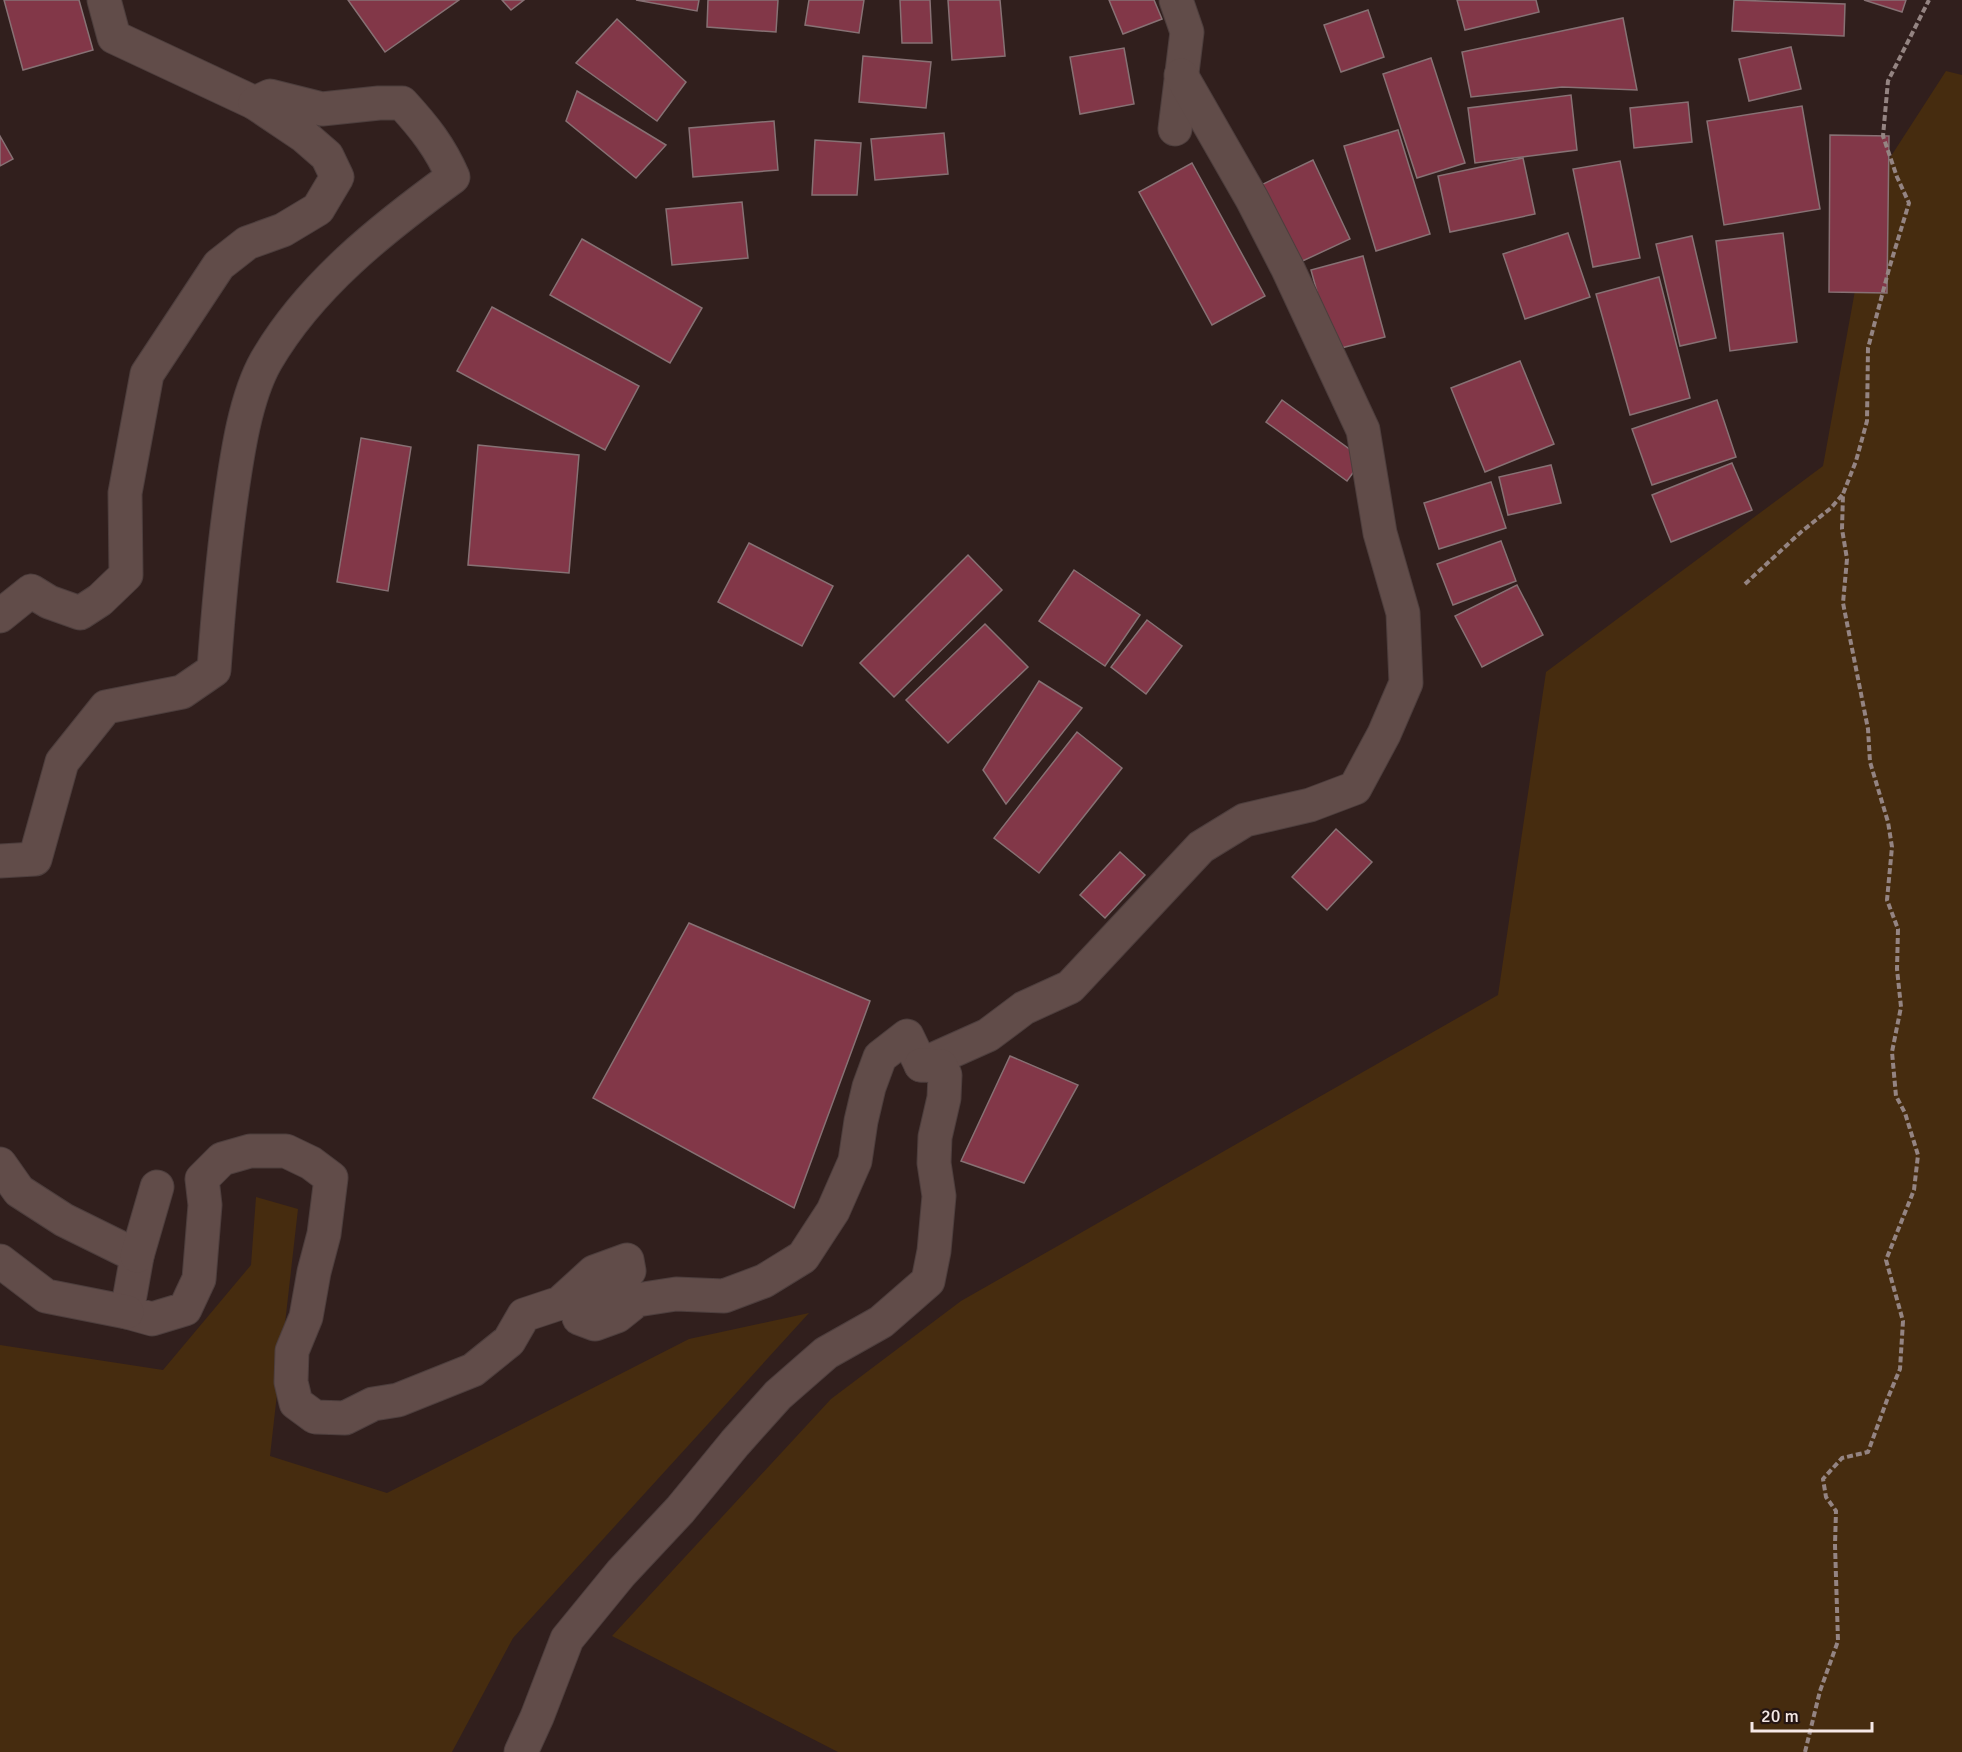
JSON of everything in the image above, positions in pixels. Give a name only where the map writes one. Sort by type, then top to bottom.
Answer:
[{"type":"street","points":[[0,616],[31,591],[49,602],[80,613],[100,600],[126,575],[125,493],[147,374],[219,265],[247,243],[283,230],[318,209],[337,177],[327,156],[304,136],[255,103],[114,37],[104,0]]},
{"type":"street","points":[[1175,129],[1186,32],[1176,0]]},
{"type":"street","points":[[921,1065],[988,1035],[1024,1008],[1070,987],[1201,847],[1245,819],[1310,805],[1355,788],[1384,734],[1406,683],[1403,613],[1380,533],[1363,430],[1288,269],[1252,200],[1181,75]]},
{"type":"street","points":[[0,861],[35,859],[62,762],[105,707],[182,692],[214,670],[225,543],[236,460],[247,410],[265,364],[294,318],[339,271],[389,226],[453,177],[443,153],[402,103],[322,109],[270,96],[255,103]]},
{"type":"street","points":[[0,1261],[46,1296],[152,1319],[185,1309],[199,1279],[204,1215],[202,1179],[222,1159],[250,1151],[286,1151],[310,1163],[331,1178],[324,1234],[306,1317],[292,1351],[291,1382],[296,1403],[315,1417],[345,1418],[372,1404],[398,1400],[473,1370],[509,1341],[524,1315],[560,1304],[594,1272],[627,1260],[629,1271],[612,1289],[579,1307],[579,1318],[595,1324],[617,1316],[637,1300],[676,1294],[724,1296],[764,1281],[803,1257],[833,1211],[855,1161],[863,1109],[880,1057],[907,1036],[921,1065]]},
{"type":"street","points":[[521,1752],[567,1639],[621,1573],[680,1510],[778,1395],[826,1353],[881,1322],[928,1281],[934,1251],[939,1196],[934,1163],[935,1137],[944,1098],[945,1075],[941,1066],[921,1065]]},
{"type":"street","points":[[0,1164],[19,1191],[64,1220],[137,1256]]},
{"type":"street","points":[[127,1312],[137,1256],[157,1187]]},
{"type":"path","points":[[1805,1752],[1820,1691],[1838,1641],[1836,1511],[1826,1497],[1823,1479],[1842,1458],[1868,1452],[1900,1369],[1903,1321],[1886,1260],[1914,1190],[1917,1155],[1905,1113],[1896,1096],[1892,1052],[1901,1007],[1897,969],[1898,929],[1887,900],[1892,848],[1888,822],[1870,762],[1868,729],[1843,603],[1847,559],[1842,529],[1843,495],[1856,461],[1867,421],[1868,348],[1888,268],[1908,203],[1883,136],[1888,81],[1929,0]]},
{"type":"path","points":[[1745,584],[1843,495]]},
{"type":"shaded area","points":[[1946,71],[1962,75],[1962,1752],[838,1752],[612,1636],[831,1399],[961,1301],[1498,995],[1546,672],[1823,466],[1875,181]]},
{"type":"shaded area","points":[[256,1197],[298,1209],[270,1456],[387,1493],[689,1339],[809,1313],[513,1638],[452,1752],[0,1752],[0,1345],[163,1370],[251,1265]]},
{"type":"building","points":[[4,0],[79,0],[93,50],[23,70]]},
{"type":"building","points":[[348,0],[459,0],[385,52]]},
{"type":"building","points":[[502,0],[524,0],[511,10]]},
{"type":"building","points":[[636,0],[699,0],[697,11]]},
{"type":"building","points":[[708,0],[778,0],[776,32],[707,27]]},
{"type":"building","points":[[809,0],[864,0],[859,33],[805,25]]},
{"type":"building","points":[[900,0],[930,0],[932,43],[902,43]]},
{"type":"building","points":[[948,0],[1000,0],[1005,56],[952,60]]},
{"type":"building","points":[[1109,0],[1154,0],[1162,19],[1123,34]]},
{"type":"building","points":[[1457,0],[1536,0],[1539,12],[1465,30]]},
{"type":"building","points":[[1734,0],[1845,4],[1844,36],[1732,31]]},
{"type":"building","points":[[1864,0],[1906,0],[1902,12]]},
{"type":"building","points":[[1368,10],[1384,57],[1341,72],[1324,25]]},
{"type":"building","points":[[1623,18],[1637,90],[1562,87],[1471,97],[1462,52]]},
{"type":"building","points":[[617,19],[686,82],[657,121],[576,63]]},
{"type":"building","points":[[1791,47],[1801,89],[1749,101],[1739,59]]},
{"type":"building","points":[[1124,48],[1134,104],[1080,114],[1070,57]]},
{"type":"building","points":[[863,56],[931,62],[926,108],[859,102]]},
{"type":"building","points":[[1431,58],[1465,163],[1417,178],[1383,74]]},
{"type":"building","points":[[577,91],[666,145],[636,178],[566,121]]},
{"type":"building","points":[[1571,95],[1577,150],[1475,163],[1468,108]]},
{"type":"building","points":[[1688,102],[1692,142],[1634,148],[1630,108]]},
{"type":"building","points":[[1802,106],[1820,209],[1724,225],[1707,121]]},
{"type":"building","points":[[774,121],[778,170],[693,177],[689,128]]},
{"type":"building","points":[[1398,130],[1430,234],[1376,251],[1344,146]]},
{"type":"building","points":[[944,133],[948,174],[875,180],[871,139]]},
{"type":"building","points":[[1830,135],[1889,136],[1887,293],[1829,292]]},
{"type":"building","points":[[0,136],[13,159],[0,166]]},
{"type":"building","points":[[815,140],[861,143],[857,195],[812,195]]},
{"type":"building","points":[[1523,158],[1535,214],[1450,232],[1438,176]]},
{"type":"building","points":[[1313,160],[1350,239],[1296,264],[1259,186]]},
{"type":"building","points":[[1620,161],[1640,258],[1593,267],[1573,169]]},
{"type":"building","points":[[1192,163],[1265,296],[1212,325],[1139,192]]},
{"type":"building","points":[[742,202],[748,258],[672,265],[666,209]]},
{"type":"building","points":[[1568,233],[1590,297],[1525,319],[1503,254]]},
{"type":"building","points":[[1783,233],[1797,342],[1730,351],[1716,241]]},
{"type":"building","points":[[1692,236],[1716,338],[1680,346],[1656,244]]},
{"type":"building","points":[[582,239],[702,308],[670,363],[550,295]]},
{"type":"building","points":[[1363,256],[1385,337],[1333,350],[1311,270]]},
{"type":"building","points":[[1659,277],[1690,398],[1630,415],[1596,294]]},
{"type":"building","points":[[492,307],[639,386],[605,450],[457,371]]},
{"type":"building","points":[[1520,361],[1554,444],[1485,472],[1451,388]]},
{"type":"building","points":[[1282,400],[1363,459],[1347,481],[1266,422]]},
{"type":"building","points":[[1717,400],[1736,457],[1652,485],[1632,429]]},
{"type":"building","points":[[361,438],[411,447],[388,591],[337,582]]},
{"type":"building","points":[[478,445],[579,455],[569,573],[468,565]]},
{"type":"building","points":[[1732,463],[1752,510],[1671,542],[1652,495]]},
{"type":"building","points":[[1551,465],[1561,503],[1508,515],[1499,477]]},
{"type":"building","points":[[1491,482],[1506,528],[1439,549],[1424,503]]},
{"type":"building","points":[[1501,541],[1516,581],[1453,605],[1437,564]]},
{"type":"building","points":[[749,543],[833,586],[802,646],[718,602]]},
{"type":"building","points":[[968,555],[1002,590],[894,697],[860,663]]},
{"type":"building","points":[[1074,570],[1140,615],[1105,666],[1039,621]]},
{"type":"building","points":[[1517,585],[1543,635],[1482,667],[1455,616]]},
{"type":"building","points":[[1147,620],[1182,646],[1146,694],[1111,667]]},
{"type":"building","points":[[985,624],[1028,667],[948,743],[906,700]]},
{"type":"building","points":[[1039,681],[1082,708],[1006,804],[983,770]]},
{"type":"building","points":[[1077,732],[1122,768],[1039,873],[994,838]]},
{"type":"building","points":[[1336,829],[1372,862],[1327,910],[1292,877]]},
{"type":"building","points":[[1120,852],[1145,875],[1105,918],[1080,895]]},
{"type":"building","points":[[689,923],[870,1001],[794,1208],[593,1098]]},
{"type":"building","points":[[1010,1056],[1078,1085],[1024,1183],[961,1161]]}]
